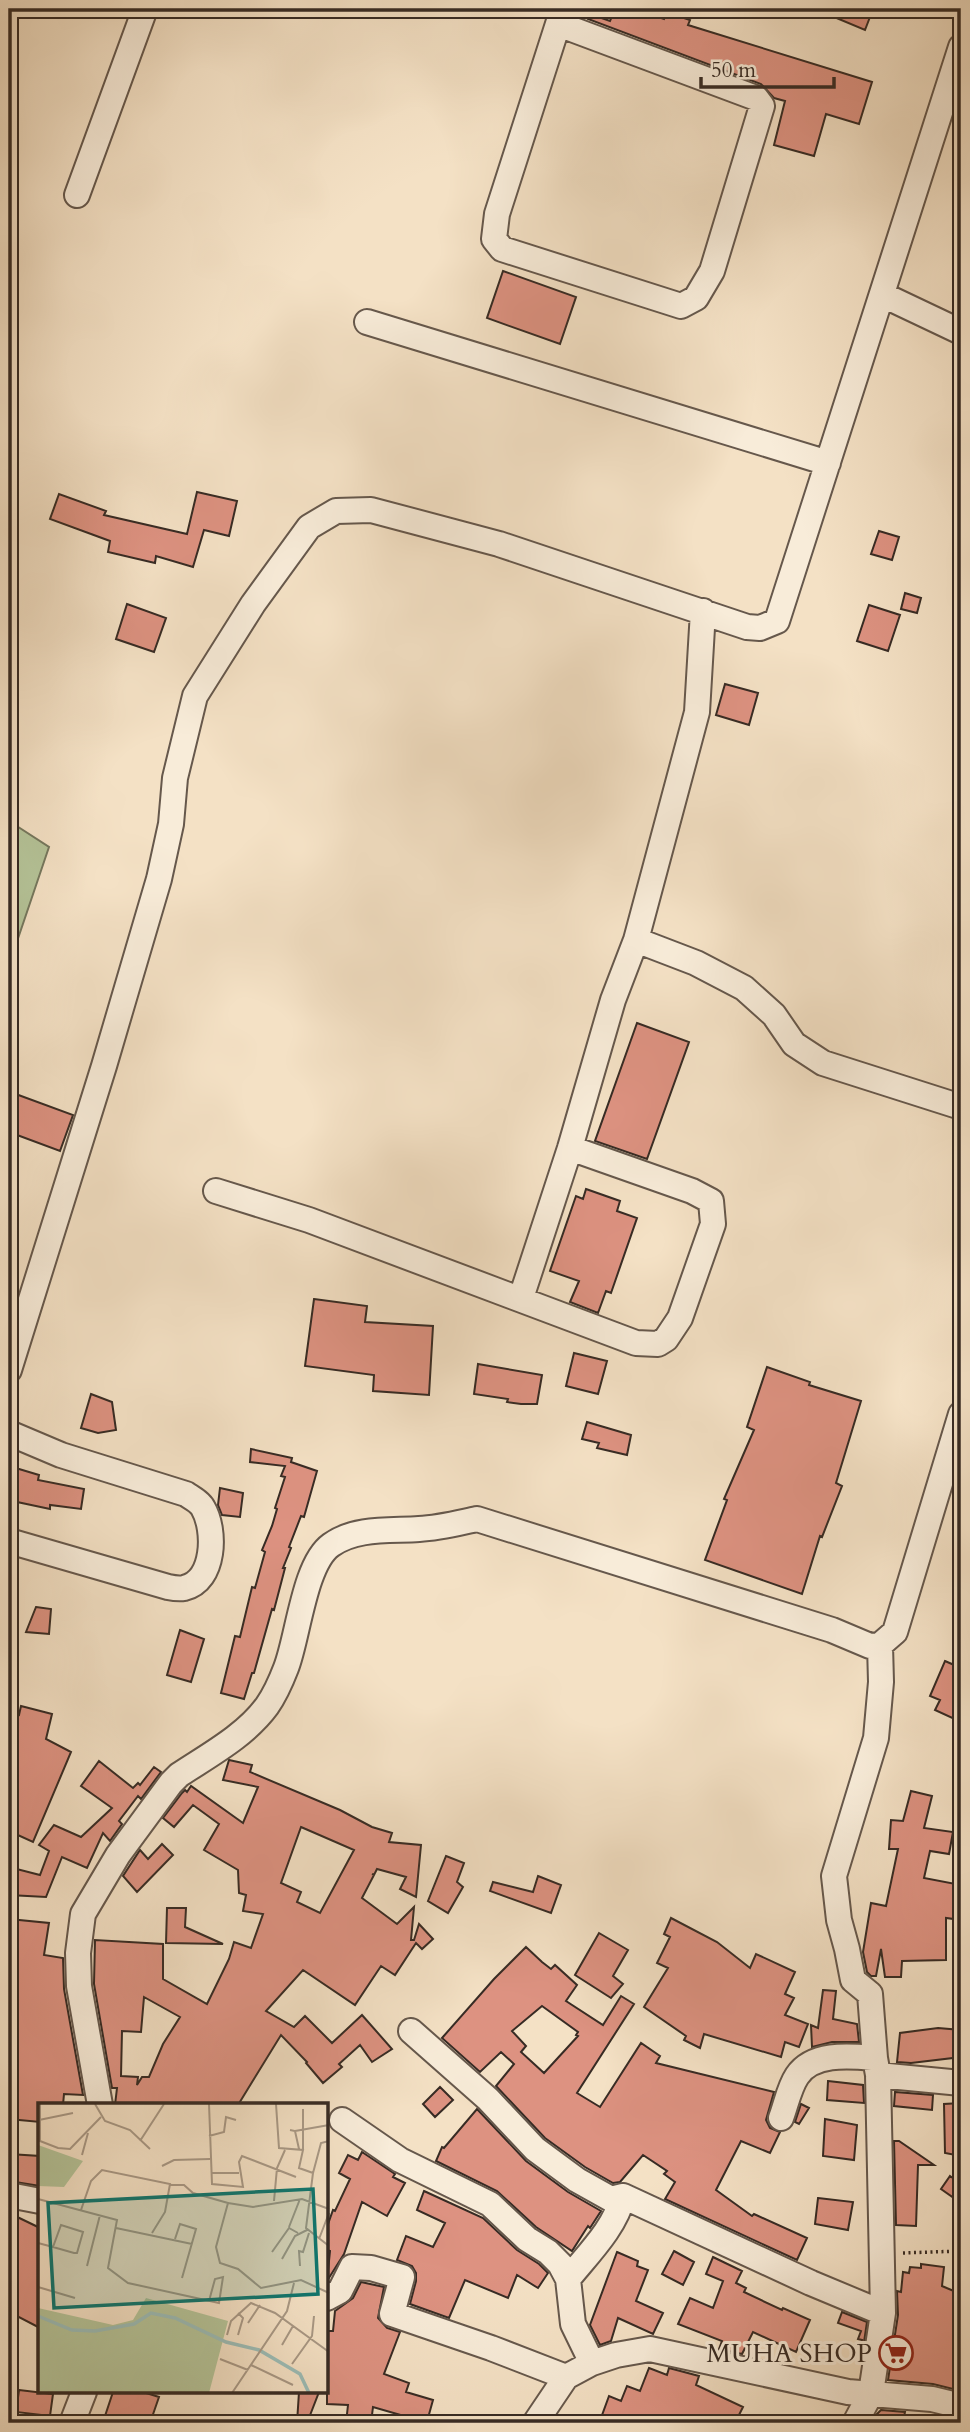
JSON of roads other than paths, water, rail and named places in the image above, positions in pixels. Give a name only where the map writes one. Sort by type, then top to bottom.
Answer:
[{"type":"street","points":[[77,195],[145,9]]},
{"type":"street","points":[[561,17],[756,98],[762,106],[712,271],[696,298],[681,306],[502,248],[494,239],[497,214],[561,17]]},
{"type":"street","points":[[9,1370],[159,879],[171,824],[175,778],[195,696],[253,604],[309,527],[336,511],[371,510],[499,544],[747,627],[760,628],[776,621],[961,47]]},
{"type":"street","points":[[883,295],[961,332]]},
{"type":"street","points":[[367,323],[828,463]]},
{"type":"street","points":[[521,1298],[570,1148],[613,1000],[636,940],[698,712],[703,611]]},
{"type":"street","points":[[636,940],[696,963],[744,988],[774,1015],[794,1044],[823,1063],[961,1107]]},
{"type":"street","points":[[216,1191],[309,1220],[636,1343],[658,1344],[666,1339],[680,1318],[713,1224],[712,1201],[692,1191],[570,1148]]},
{"type":"street","points":[[100,2103],[81,2004],[78,1953],[83,1914],[118,1854],[179,1775],[247,1728],[268,1705],[287,1667],[296,1626],[314,1569],[329,1546],[345,1537],[386,1529],[421,1529],[477,1519],[832,1630],[870,1646],[880,1645],[895,1632],[961,1414]]},
{"type":"street","points":[[9,1433],[61,1455],[186,1494],[202,1505],[212,1535],[211,1552],[205,1570],[193,1585],[182,1589],[9,1541]]},
{"type":"street","points":[[855,2423],[871,2393],[883,2313],[877,2066],[870,1994],[853,1980],[848,1949],[839,1920],[834,1876],[876,1738],[881,1682],[880,1645]]},
{"type":"street","points":[[411,2031],[488,2099],[535,2149],[577,2180],[611,2199],[623,2196],[811,2283],[883,2313]]},
{"type":"street","points":[[780,2118],[797,2077],[809,2063],[820,2059],[877,2066],[961,2083]]},
{"type":"street","points":[[342,2120],[400,2160],[490,2204],[527,2239],[548,2252],[560,2264],[568,2279],[573,2324],[592,2363]]},
{"type":"street","points":[[9,2194],[38,2201]]},
{"type":"street","points":[[568,2279],[603,2235],[620,2209],[623,2196]]},
{"type":"street","points":[[329,2297],[340,2291],[352,2267],[371,2268],[401,2277],[392,2314],[491,2347],[566,2377]]},
{"type":"street","points":[[535,2423],[566,2377],[592,2363],[615,2355],[650,2349],[828,2389],[932,2399],[961,2406]]},
{"type":"street","points":[[72,2423],[83,2394]]},
{"type":"place","name":"MUHA SHOP","points":[[896,2353]]}]
